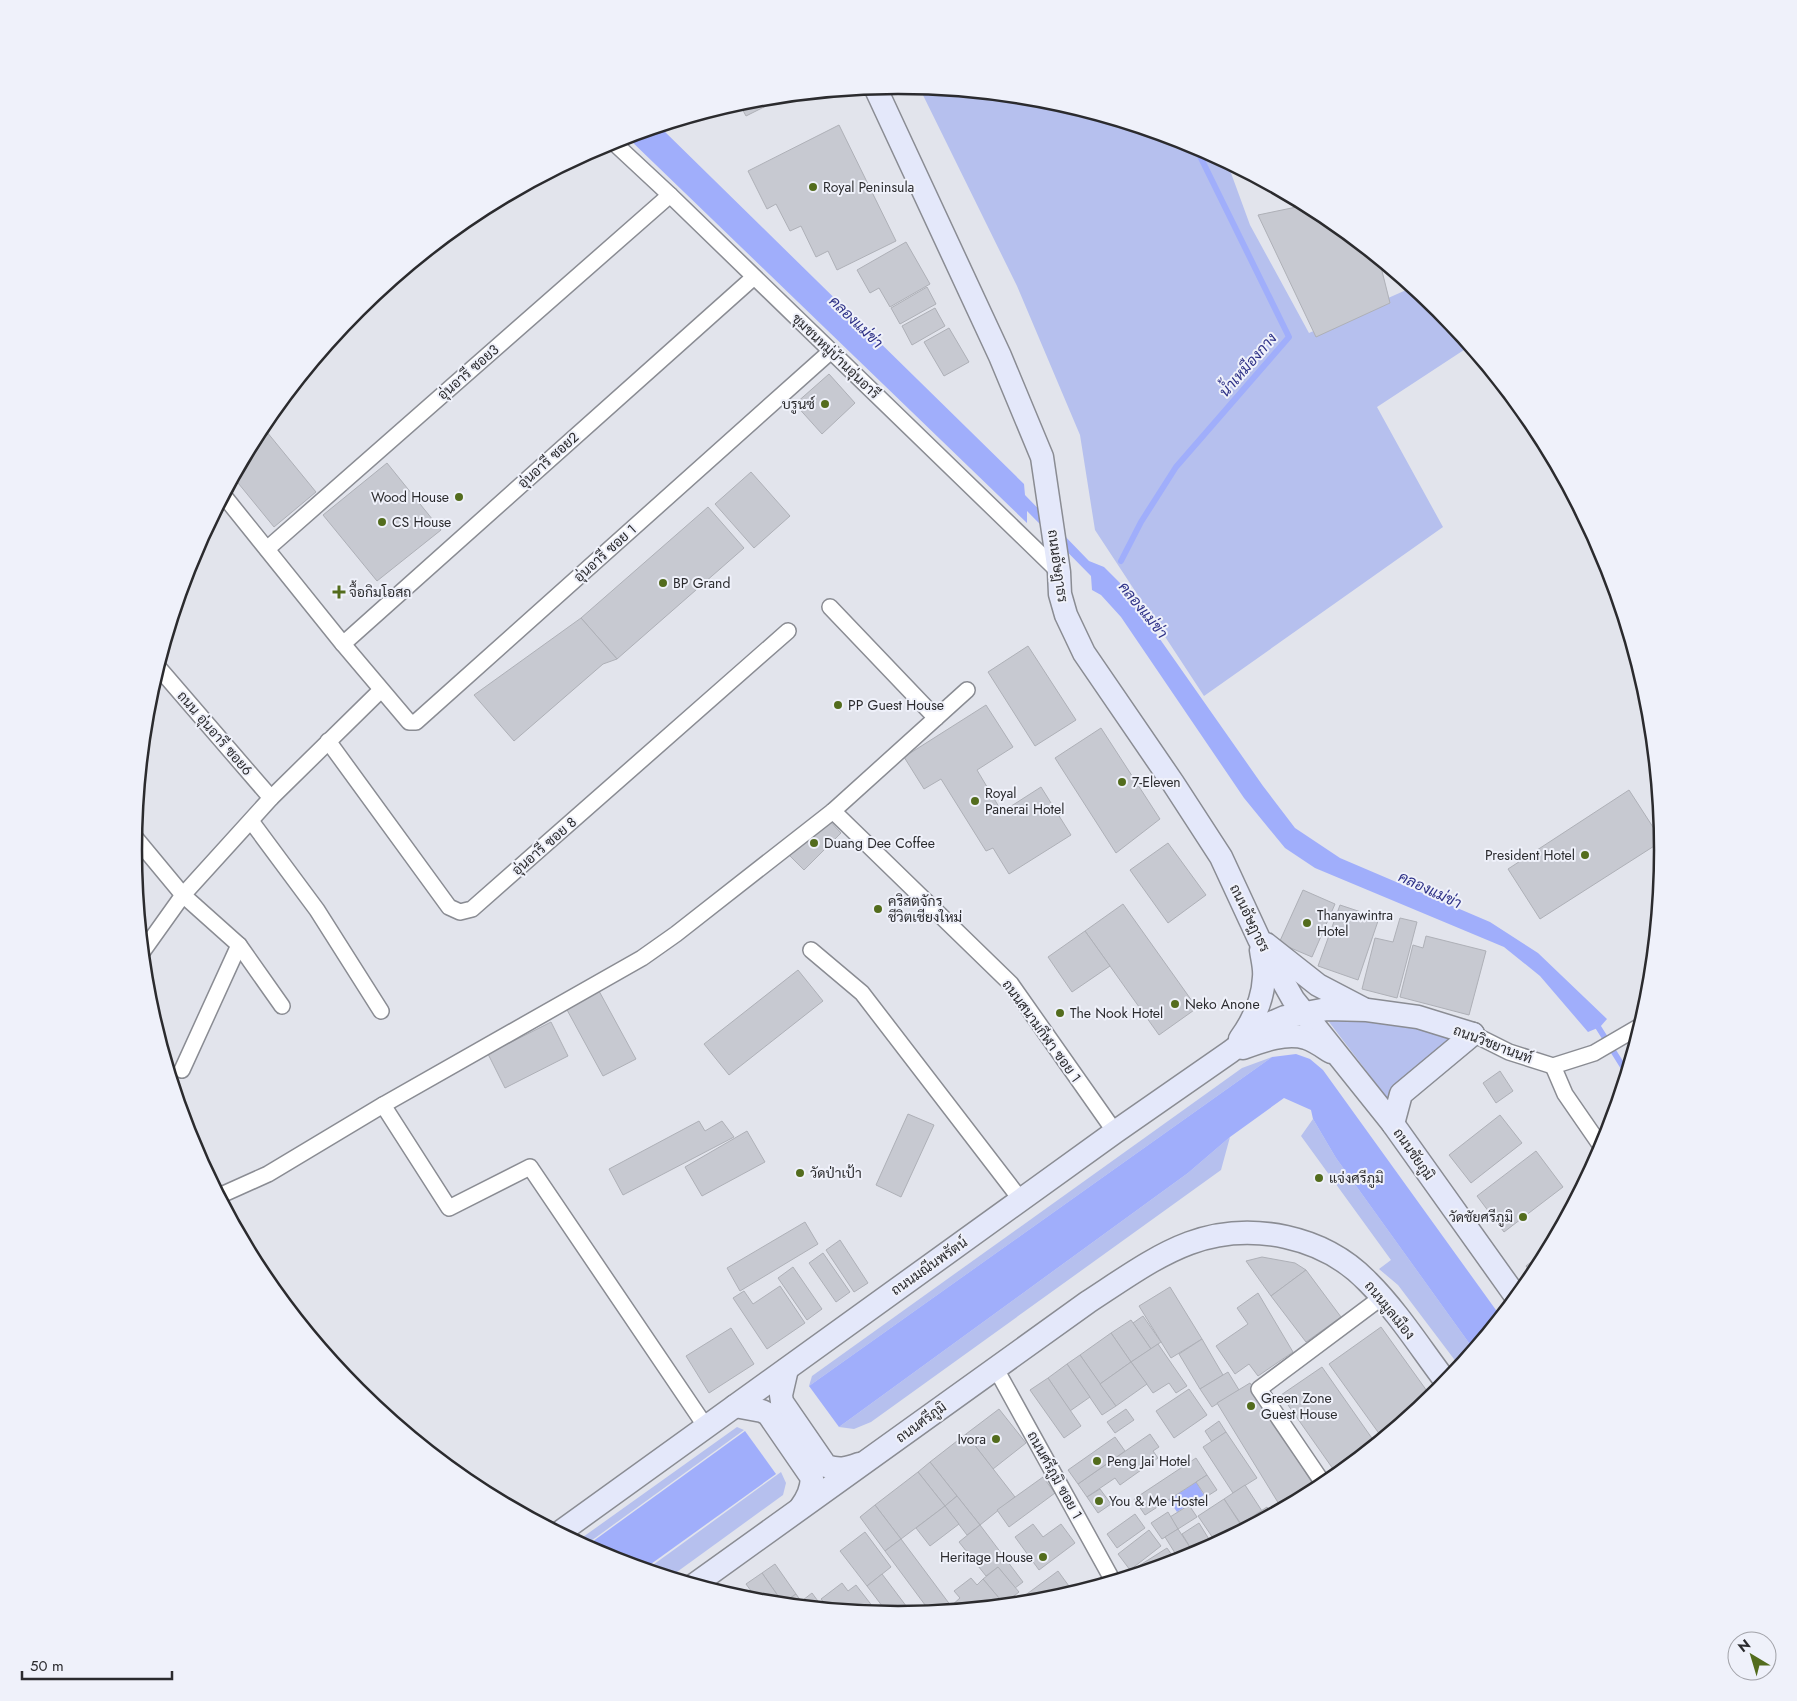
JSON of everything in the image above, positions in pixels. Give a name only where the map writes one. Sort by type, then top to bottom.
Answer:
[{"type":"main road","name":"ถนนอัษฎาธร","points":[[878,94],[1000,356],[1042,457],[1059,572],[1060,594],[1066,615],[1084,652],[1174,783],[1221,857],[1259,939],[1284,985],[1305,1013]]},
{"type":"main road","points":[[1259,939],[1318,985],[1367,1010]]},
{"type":"main road","points":[[1230,1052],[1247,1029],[1259,1002],[1264,977],[1259,939]]},
{"type":"main road","name":"ถนนวิชยานนท์","points":[[1305,1013],[1327,1009],[1367,1010],[1418,1018],[1473,1034]]},
{"type":"main road","name":"ถนนมณีนพรัตน์","points":[[564,1529],[1266,1025],[1285,1017],[1305,1013]]},
{"type":"main road","name":"ถนนชัยภูมิ","points":[[1305,1013],[1393,1124],[1513,1292]]},
{"type":"main road","points":[[1393,1124],[1401,1094],[1473,1034]]},
{"type":"main road","points":[[1230,1052],[1263,1041],[1289,1036],[1306,1038],[1319,1044],[1340,1059]]},
{"type":"main road","name":"ถนนมูลเมือง","points":[[1150,1262],[1181,1246],[1218,1234],[1241,1231],[1264,1232],[1296,1239],[1320,1247],[1343,1260],[1382,1297],[1442,1377]]},
{"type":"main road","name":"ถนนศรีภูมิ","points":[[700,1580],[1088,1302],[1150,1262]]},
{"type":"main road","points":[[787,1369],[781,1395],[782,1402],[826,1466],[845,1469],[867,1461]]},
{"type":"main road","points":[[735,1406],[762,1411],[768,1414],[812,1478],[812,1488],[799,1510]]},
{"type":"street","name":"ชุมชนหมู่บ้านอุ่นอารี","points":[[619,147],[1059,572]]},
{"type":"street","name":"อุ่นอารี ซอย3","points":[[266,549],[670,195]]},
{"type":"street","name":"อุ่นอารี ซอย2","points":[[343,644],[754,277]]},
{"type":"street","name":"อุ่นอารี ซอย 1","points":[[382,690],[408,722],[416,722],[832,351]]},
{"type":"street","points":[[148,945],[183,895],[271,798],[382,690],[228,501]]},
{"type":"street","points":[[830,607],[936,718]]},
{"type":"street","name":"อุ่นอารี ซอย 8","points":[[328,741],[449,907],[460,912],[472,908],[788,631]]},
{"type":"street","name":"ถนน อุ่นอารี ซอย6","points":[[163,673],[271,798]]},
{"type":"street","points":[[224,1194],[268,1174],[382,1105],[642,958],[676,934],[833,811],[967,690]]},
{"type":"street","name":"ถนนสนามกีฬา ซอย 1","points":[[833,811],[1011,984],[1115,1132]]},
{"type":"street","points":[[251,821],[317,910],[381,1011]]},
{"type":"street","points":[[142,846],[183,895],[239,945],[282,1006]]},
{"type":"street","points":[[182,1070],[239,945]]},
{"type":"street","points":[[812,950],[862,993],[1021,1200]]},
{"type":"street","points":[[1597,1142],[1565,1094],[1553,1066],[1594,1053],[1633,1030]]},
{"type":"street","name":"ถนนวิชยานนท์","points":[[1473,1034],[1510,1052],[1553,1066]]},
{"type":"street","points":[[382,1105],[449,1208],[530,1167],[706,1427]]},
{"type":"street","points":[[1320,1479],[1259,1390],[1382,1297]]},
{"type":"street","name":"ถนนศรีภูมิ ซอย 1","points":[[996,1369],[1110,1576]]},
{"type":"shaded area","points":[[923,94],[997,100],[1046,108],[1142,134],[1188,151],[1230,171],[1250,225],[1309,333],[1406,290],[1434,315],[1465,349],[1377,407],[1443,527],[1204,696],[1095,530],[1080,435],[1017,286]]},
{"type":"shaded area","points":[[1326,1018],[1403,1023],[1459,1036],[1390,1102]]},
{"type":"shaded area","points":[[1272,1057],[809,1386],[812,1376],[1242,1068]]},
{"type":"shaded area","points":[[1313,1119],[1336,1158],[1470,1345],[1456,1362],[1398,1285],[1379,1269],[1391,1260],[1301,1136]]},
{"type":"shaded area","points":[[1230,1137],[1221,1170],[871,1422],[854,1429],[839,1427],[1188,1173]]},
{"type":"shaded area","points":[[737,1427],[744,1430],[590,1541],[582,1538]]},
{"type":"shaded area","points":[[781,1472],[786,1483],[783,1495],[676,1573],[652,1566]]},
{"type":"water","points":[[664,131],[1024,484],[1025,495],[1089,561],[1104,567],[1122,585],[1263,786],[1295,828],[1340,858],[1490,922],[1538,953],[1607,1019],[1600,1027],[1588,1032],[1540,976],[1504,947],[1315,868],[1285,848],[1244,798],[1121,617],[1101,595],[1092,590],[1091,576],[1027,511],[1027,523],[633,142]]},
{"type":"water","points":[[1296,1054],[1310,1059],[1323,1070],[1498,1312],[1470,1345],[1336,1158],[1313,1119],[1311,1110],[1284,1098],[1230,1137],[1188,1173],[839,1427],[809,1386],[1272,1057]]},
{"type":"water","points":[[745,1431],[776,1474],[650,1565],[592,1542]]},
{"type":"water","points":[[1196,1482],[1204,1495],[1177,1512],[1169,1500]]},
{"type":"building","points":[[767,105],[746,116],[743,110]]},
{"type":"building","name":"Royal Peninsula","points":[[839,125],[896,241],[837,270],[828,251],[816,257],[801,226],[790,231],[776,204],[767,209],[748,171]]},
{"type":"building","points":[[1296,207],[1319,221],[1381,269],[1390,303],[1316,337],[1258,215]]},
{"type":"building","points":[[906,242],[930,284],[890,307],[879,288],[870,293],[857,270]]},
{"type":"building","points":[[927,287],[936,304],[900,324],[891,308]]},
{"type":"building","points":[[935,308],[945,326],[912,345],[902,326]]},
{"type":"building","points":[[949,328],[969,362],[944,376],[924,342]]},
{"type":"building","name":"บรูนซ์","points":[[829,374],[855,403],[822,434],[795,404]]},
{"type":"building","points":[[267,433],[316,492],[274,527],[238,482]]},
{"type":"building","name":"CS House","points":[[387,463],[441,530],[377,581],[323,515]]},
{"type":"building","points":[[751,472],[790,516],[754,548],[715,504]]},
{"type":"building","name":"BP Grand","points":[[708,507],[744,548],[617,659],[581,618]]},
{"type":"building","points":[[581,618],[617,659],[603,664],[514,741],[474,695]]},
{"type":"building","points":[[1028,646],[1076,720],[1035,746],[988,672]]},
{"type":"building","name":"Royal Panerai Hotel","points":[[986,705],[1013,747],[977,770],[1002,812],[1041,787],[1071,835],[1009,874],[993,848],[986,851],[941,779],[924,789],[904,757]]},
{"type":"building","points":[[1101,728],[1160,819],[1116,853],[1055,758]]},
{"type":"building","name":"President Hotel","points":[[1629,790],[1655,830],[1655,846],[1540,919],[1508,869]]},
{"type":"building","name":"Duang Dee Coffee","points":[[827,818],[841,833],[804,870],[786,852]]},
{"type":"building","points":[[1168,843],[1206,895],[1168,923],[1130,870]]},
{"type":"building","name":"Thanyawintra Hotel","points":[[1303,890],[1335,904],[1312,957],[1279,943]]},
{"type":"building","points":[[1123,904],[1197,1008],[1159,1035],[1085,931]]},
{"type":"building","points":[[1340,905],[1379,918],[1358,980],[1318,966]]},
{"type":"building","points":[[1400,918],[1417,922],[1397,998],[1362,989],[1375,938],[1393,942]]},
{"type":"building","points":[[1085,931],[1110,966],[1072,992],[1048,957]]},
{"type":"building","points":[[1426,936],[1486,951],[1469,1015],[1400,997],[1413,945],[1423,948]]},
{"type":"building","points":[[798,970],[823,1001],[729,1075],[704,1044]]},
{"type":"building","points":[[599,991],[636,1059],[603,1076],[566,1008]]},
{"type":"building","points":[[551,1022],[568,1056],[505,1088],[488,1054]]},
{"type":"building","points":[[1500,1071],[1513,1091],[1496,1103],[1483,1083]]},
{"type":"building","points":[[908,1114],[934,1125],[901,1197],[876,1185]]},
{"type":"building","points":[[1500,1115],[1522,1143],[1471,1183],[1449,1155]]},
{"type":"building","points":[[699,1121],[705,1131],[722,1121],[734,1137],[623,1195],[609,1169]]},
{"type":"building","points":[[747,1131],[765,1162],[702,1196],[685,1167]]},
{"type":"building","points":[[1536,1151],[1563,1187],[1504,1232],[1477,1196]]},
{"type":"building","points":[[805,1222],[818,1244],[740,1291],[727,1268]]},
{"type":"building","points":[[840,1240],[868,1283],[854,1292],[826,1250]]},
{"type":"building","points":[[823,1253],[850,1292],[836,1302],[809,1263]]},
{"type":"building","points":[[1262,1257],[1295,1263],[1306,1270],[1271,1296],[1246,1261]]},
{"type":"building","points":[[1536,1258],[1529,1270],[1526,1266]]},
{"type":"building","points":[[793,1267],[822,1309],[807,1320],[778,1278]]},
{"type":"building","points":[[1306,1270],[1341,1317],[1306,1342],[1271,1296]]},
{"type":"building","points":[[780,1286],[805,1323],[767,1349],[733,1298],[744,1291],[753,1304]]},
{"type":"building","points":[[1170,1287],[1202,1339],[1171,1358],[1139,1306]]},
{"type":"building","points":[[1258,1293],[1293,1352],[1258,1376],[1249,1364],[1235,1374],[1216,1346],[1248,1324],[1237,1308]]},
{"type":"building","points":[[1143,1316],[1161,1342],[1151,1349],[1133,1323]]},
{"type":"building","points":[[1131,1320],[1151,1349],[1131,1362],[1111,1333]]},
{"type":"building","points":[[1381,1327],[1428,1392],[1379,1434],[1329,1364]]},
{"type":"building","points":[[731,1328],[754,1364],[709,1393],[686,1356]]},
{"type":"building","points":[[1111,1333],[1131,1362],[1100,1384],[1080,1355]]},
{"type":"building","points":[[1202,1339],[1223,1375],[1200,1389],[1179,1354]]},
{"type":"building","points":[[1158,1344],[1187,1386],[1176,1393],[1169,1383],[1153,1393],[1131,1362]]},
{"type":"building","points":[[1080,1355],[1116,1406],[1102,1415],[1067,1364]]},
{"type":"building","points":[[1131,1362],[1147,1384],[1116,1406],[1100,1384]]},
{"type":"building","points":[[1067,1364],[1090,1397],[1070,1411],[1048,1378]]},
{"type":"building","points":[[1322,1367],[1373,1439],[1333,1470],[1281,1395]]},
{"type":"building","points":[[1228,1372],[1239,1390],[1212,1407],[1200,1389]]},
{"type":"building","points":[[1048,1378],[1081,1426],[1064,1438],[1030,1390]]},
{"type":"building","points":[[1250,1383],[1313,1484],[1279,1505],[1217,1403]]},
{"type":"building","points":[[1189,1389],[1207,1415],[1174,1438],[1156,1411]]},
{"type":"building","name":"Ivora","points":[[999,1409],[1026,1443],[993,1469],[966,1434]]},
{"type":"building","points":[[1126,1409],[1134,1420],[1115,1433],[1107,1422]]},
{"type":"building","points":[[1219,1421],[1226,1432],[1212,1442],[1205,1431]]},
{"type":"building","points":[[1226,1432],[1257,1478],[1233,1493],[1203,1447]]},
{"type":"building","points":[[966,1434],[1015,1497],[980,1525],[930,1462]]},
{"type":"building","points":[[1150,1434],[1159,1447],[1153,1451],[1158,1458],[1120,1485],[1115,1478],[1087,1497],[1078,1484]]},
{"type":"building","name":"Peng Jai Hotel","points":[[1115,1437],[1125,1451],[1078,1484],[1068,1470]]},
{"type":"building","points":[[1196,1458],[1207,1475],[1145,1515],[1134,1499]]},
{"type":"building","points":[[930,1462],[957,1496],[945,1506],[918,1472]]},
{"type":"building","points":[[918,1472],[945,1506],[901,1539],[875,1505]]},
{"type":"building","points":[[1207,1475],[1217,1490],[1206,1497],[1196,1482]]},
{"type":"building","points":[[1043,1477],[1055,1493],[1009,1527],[997,1510]]},
{"type":"building","points":[[1245,1485],[1262,1511],[1241,1524],[1224,1499]]},
{"type":"building","name":"You & Me Hostel","points":[[1100,1489],[1111,1504],[1098,1513],[1087,1497]]},
{"type":"building","points":[[957,1496],[980,1525],[967,1535],[945,1506]]},
{"type":"building","points":[[1224,1499],[1241,1525],[1213,1538],[1198,1516]]},
{"type":"building","points":[[875,1505],[901,1539],[885,1551],[860,1517]]},
{"type":"building","points":[[1189,1505],[1197,1517],[1178,1529],[1170,1517]]},
{"type":"building","points":[[945,1506],[959,1524],[930,1546],[916,1528]]},
{"type":"building","points":[[1267,1507],[1269,1510],[1241,1525]]},
{"type":"building","points":[[1168,1512],[1178,1529],[1162,1539],[1151,1523]]},
{"type":"building","points":[[1135,1514],[1145,1528],[1117,1548],[1107,1534]]},
{"type":"building","points":[[1199,1523],[1210,1540],[1191,1549],[1182,1534]]},
{"type":"building","name":"Heritage House","points":[[1033,1524],[1043,1537],[1061,1524],[1075,1543],[1039,1570],[1015,1537]]},
{"type":"building","points":[[980,1525],[1023,1582],[1015,1588],[998,1567],[986,1576],[959,1542]]},
{"type":"building","points":[[1178,1529],[1191,1549],[1176,1554],[1165,1537]]},
{"type":"building","points":[[1149,1530],[1161,1546],[1130,1570],[1118,1554]]},
{"type":"building","points":[[865,1532],[891,1567],[867,1586],[840,1551]]},
{"type":"building","points":[[901,1539],[951,1606],[926,1606],[885,1551]]},
{"type":"building","points":[[1167,1548],[1173,1556],[1142,1567],[1137,1567]]},
{"type":"building","points":[[775,1564],[796,1594],[789,1599],[779,1598],[762,1573]]},
{"type":"building","points":[[998,1567],[1019,1592],[1011,1599],[1001,1600],[983,1579]]},
{"type":"building","points":[[1058,1571],[1070,1587],[1046,1593],[1023,1597]]},
{"type":"building","points":[[762,1573],[779,1598],[753,1593],[746,1584]]},
{"type":"building","points":[[882,1574],[907,1607],[883,1607],[867,1586]]},
{"type":"building","points":[[971,1578],[977,1585],[983,1579],[1001,1600],[951,1606],[960,1598],[954,1591]]},
{"type":"building","points":[[842,1583],[848,1591],[856,1585],[873,1606],[825,1604],[821,1599]]},
{"type":"building","points":[[812,1593],[819,1603],[804,1601],[803,1600]]},
{"type":"building","points":[[796,1594],[801,1601],[800,1601],[789,1599]]},
{"type":"waterway","name":"น้ำเหมืองกาง","points":[[1121,561],[1141,522],[1176,467],[1289,337],[1200,157]]},
{"type":"waterway","name":"คลองแม่ข่า","points":[[1595,1022],[1623,1067]]},
{"type":"place","name":"Royal Peninsula","points":[[813,187]]},
{"type":"place","name":"บรูนซ์","points":[[825,404]]},
{"type":"place","name":"Wood House","points":[[459,497]]},
{"type":"place","name":"CS House","points":[[382,522]]},
{"type":"place","name":"BP Grand","points":[[663,583]]},
{"type":"place","name":"จื้อกิมโอสถ","points":[[339,592]]},
{"type":"place","name":"PP Guest House","points":[[838,705]]},
{"type":"place","name":"7-Eleven","points":[[1122,782]]},
{"type":"place","name":"Royal Panerai Hotel","points":[[975,801]]},
{"type":"place","name":"Duang Dee Coffee","points":[[814,843]]},
{"type":"place","name":"President Hotel","points":[[1585,855]]},
{"type":"place","name":"คริสตจักร ชีวิตเชียงใหม่","points":[[878,909]]},
{"type":"place","name":"Thanyawintra Hotel","points":[[1307,923]]},
{"type":"place","name":"Neko Anone","points":[[1175,1004]]},
{"type":"place","name":"The Nook Hotel","points":[[1060,1013]]},
{"type":"place","name":"วัดป่าเป้า","points":[[800,1173]]},
{"type":"place","name":"แจ่งศรีภูมิ","points":[[1319,1178]]},
{"type":"place","name":"วัดชัยศรีภูมิ","points":[[1523,1217]]},
{"type":"place","name":"Green Zone Guest House","points":[[1251,1406]]},
{"type":"place","name":"Ivora","points":[[996,1439]]},
{"type":"place","name":"Peng Jai Hotel","points":[[1097,1461]]},
{"type":"place","name":"You & Me Hostel","points":[[1099,1501]]},
{"type":"place","name":"Heritage House","points":[[1043,1557]]}]
